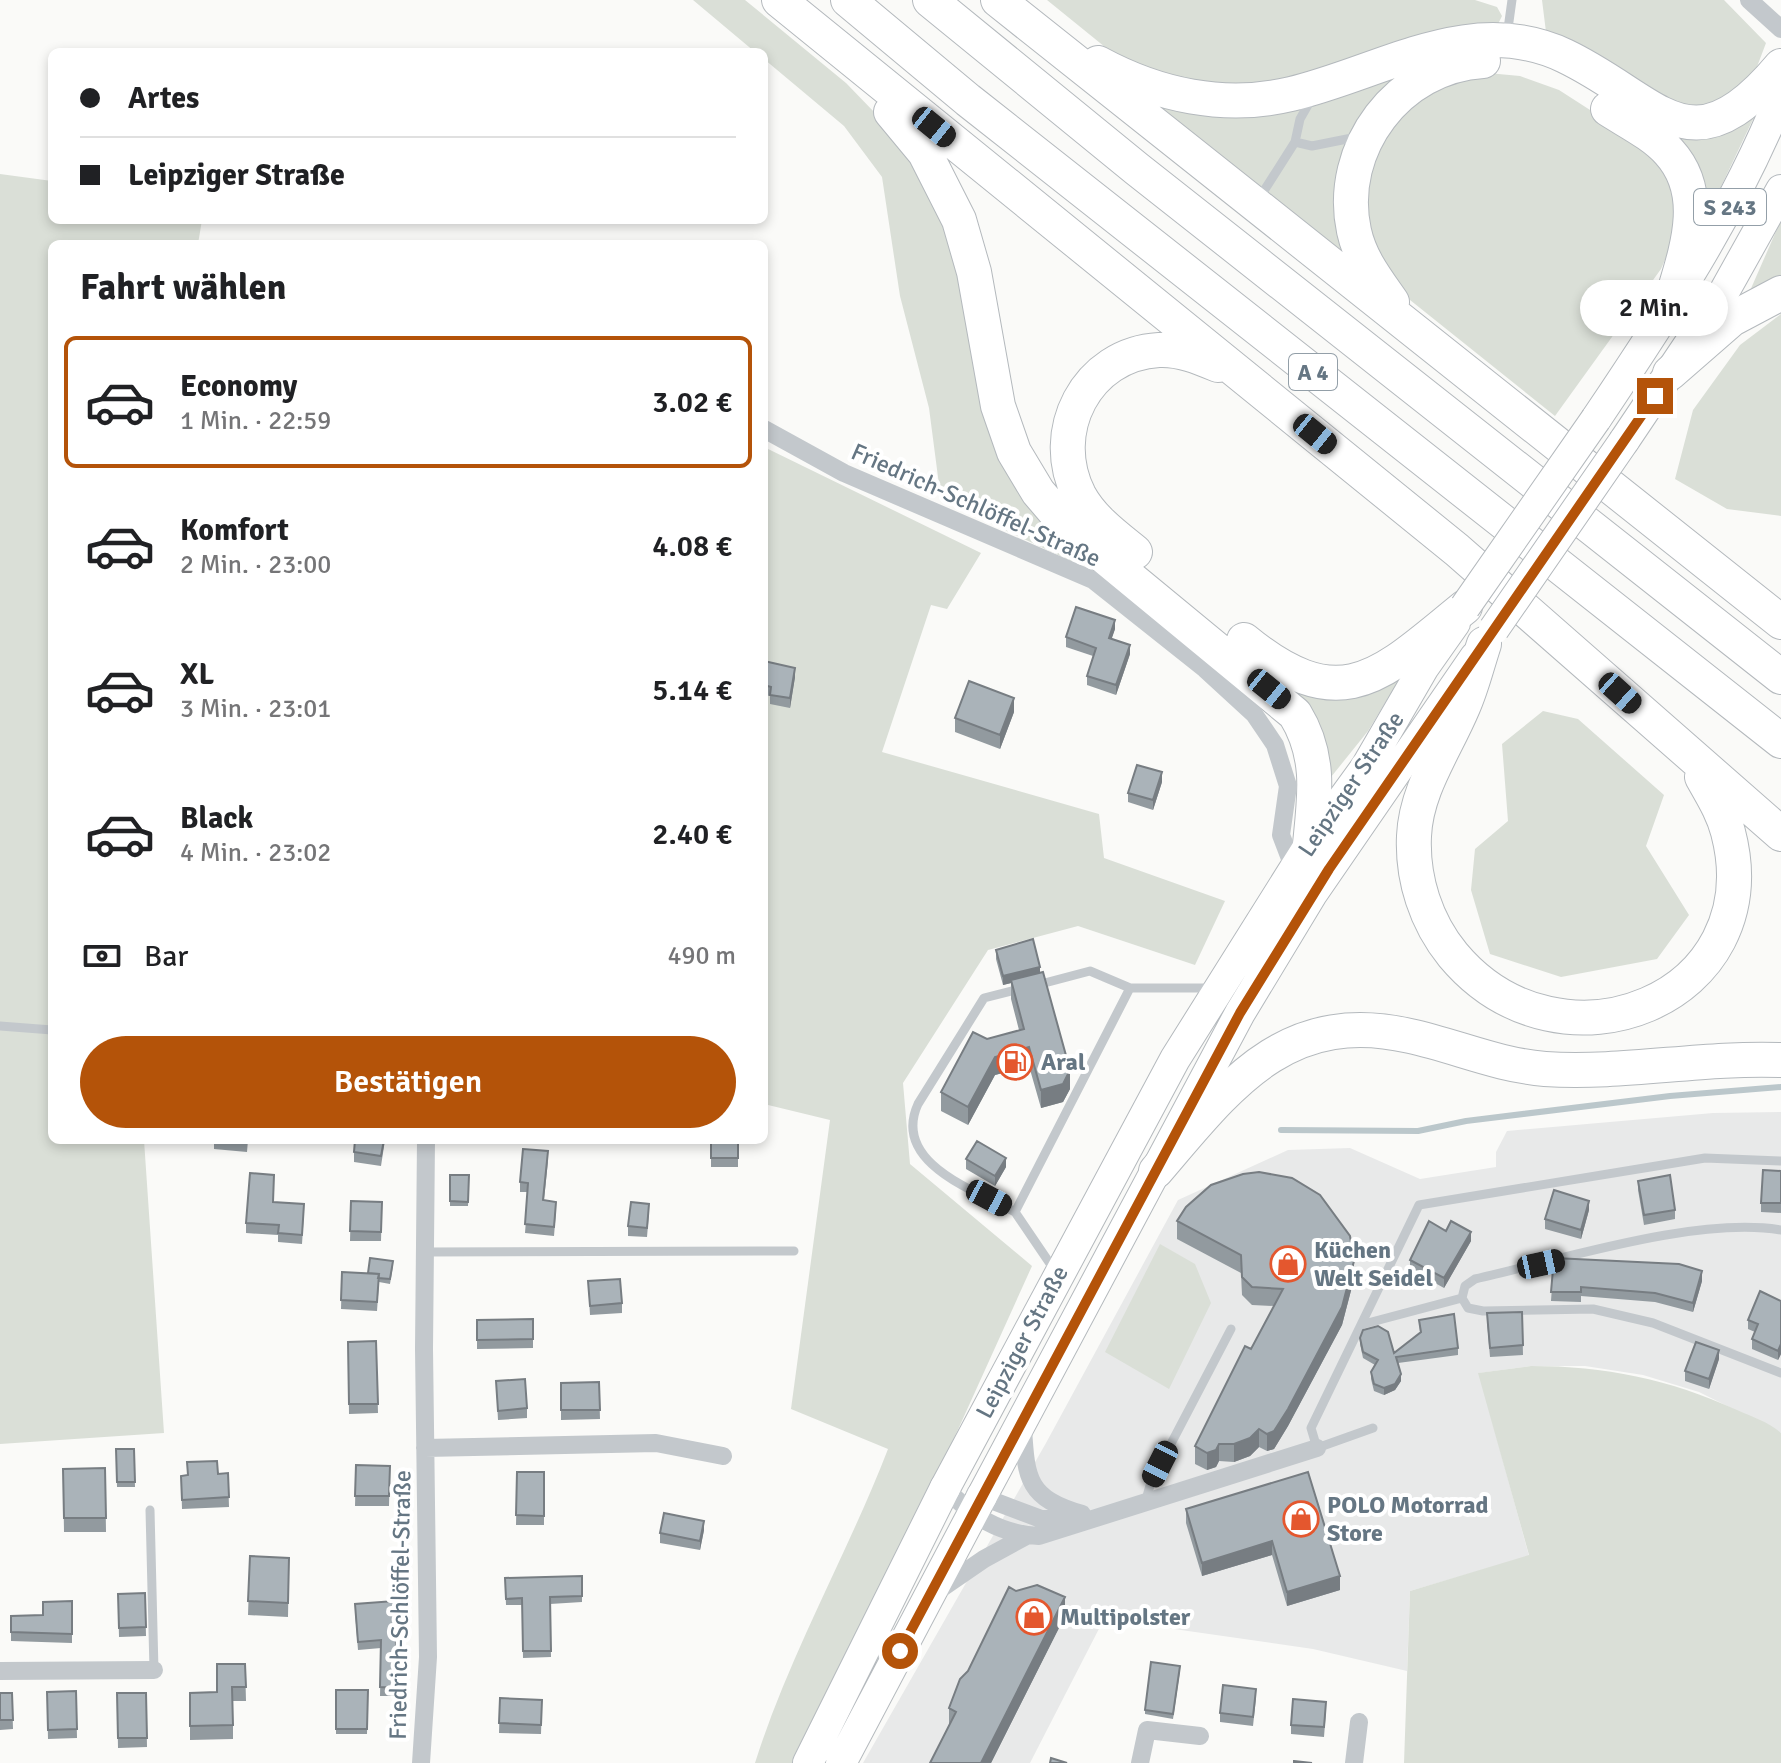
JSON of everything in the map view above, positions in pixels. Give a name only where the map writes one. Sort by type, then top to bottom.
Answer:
[{"type":"highway","points":[[779,0],[1457,550],[1781,834]]},
{"type":"highway","name":"A 4","points":[[848,0],[968,100],[1781,741]]},
{"type":"highway","name":"A 4","points":[[930,0],[1137,169],[1781,677]]},
{"type":"highway","points":[[998,0],[1781,622]]},
{"type":"highway","points":[[1031,26],[1138,83],[1190,97],[1262,99],[1319,86],[1450,44],[1506,40],[1564,56],[1658,113],[1684,121],[1712,120],[1735,112],[1755,98],[1781,66]]},
{"type":"highway","points":[[839,51],[913,136],[949,196],[974,272],[998,406],[1025,473],[1067,526],[1295,714],[1315,762],[1302,856]]},
{"type":"highway","points":[[1410,328],[1366,265],[1354,231],[1353,179],[1368,134],[1400,95],[1432,74],[1452,67],[1504,61],[1555,75],[1658,142],[1684,176],[1692,217],[1668,313]]},
{"type":"highway","points":[[1670,373],[1732,319],[1781,293]]},
{"type":"highway","points":[[1244,376],[1194,355],[1160,350],[1127,357],[1098,374],[1075,408],[1067,447],[1078,493],[1096,519],[1267,659],[1311,681],[1346,683],[1380,672],[1465,607]]},
{"type":"highway","points":[[1489,636],[1464,706],[1421,796],[1414,856],[1421,896],[1437,933],[1469,973],[1511,1002],[1569,1019],[1609,1018],[1663,998],[1705,958],[1729,906],[1733,858],[1722,812],[1687,753]]},
{"type":"highway","points":[[1156,1171],[1243,1074],[1282,1049],[1326,1034],[1392,1032],[1478,1058],[1548,1069],[1712,1060],[1781,1060]]},
{"type":"main road","name":"Leipziger Straße","points":[[808,1763],[945,1488],[1058,1274],[1216,988],[1302,856],[1366,767],[1424,667],[1668,313],[1726,215],[1781,95]]},
{"type":"main road","name":"Leipziger Straße","points":[[841,1763],[1240,1013],[1312,894],[1724,292],[1781,190]]},
{"type":"street","points":[[1749,0],[1781,29]]},
{"type":"street","name":"Friedrich-Schlöffel-Straße","points":[[768,431],[844,473],[1093,580],[1205,669],[1254,714],[1275,745],[1288,786],[1281,835],[1302,856]]},
{"type":"street","name":"Friedrich-Schlöffel-Straße","points":[[421,1763],[428,1657],[426,1144]]},
{"type":"street","points":[[1022,1419],[1028,1475],[1038,1494],[1050,1504],[1096,1519]]},
{"type":"street","name":"Friedrich-Schlöffel-Straße","points":[[425,1448],[656,1443],[723,1456]]},
{"type":"street","points":[[930,1596],[984,1559],[1028,1535],[1053,1533],[1317,1448]]},
{"type":"street","points":[[945,1488],[1028,1535]]},
{"type":"street","points":[[977,1506],[1041,1519],[1096,1519]]},
{"type":"street","points":[[0,1671],[154,1670]]},
{"type":"street","points":[[1354,1763],[1359,1722]]},
{"type":"street","points":[[1140,1763],[1147,1730],[1200,1736]]},
{"type":"lane","points":[[1506,40],[1512,0]]},
{"type":"lane","points":[[1254,206],[1295,142],[1300,119],[1319,86]]},
{"type":"lane","points":[[1295,142],[1312,146],[1368,134]]},
{"type":"lane","points":[[1058,1274],[1015,1212],[935,1169],[926,1159],[913,1137],[912,1123],[918,1104],[984,998],[1090,971],[1130,988],[1216,988]]},
{"type":"lane","points":[[1015,1212],[1130,988]]},
{"type":"lane","points":[[0,1026],[48,1030]]},
{"type":"lane","points":[[1373,1428],[1317,1448],[1311,1428],[1419,1205],[1705,1158],[1781,1161]]},
{"type":"lane","points":[[1781,1230],[1716,1230],[1666,1236],[1475,1279],[1465,1286],[1462,1298],[1468,1308],[1483,1311],[1593,1309],[1653,1323],[1781,1373]]},
{"type":"lane","points":[[425,1252],[794,1251]]},
{"type":"lane","points":[[1364,1324],[1462,1298]]},
{"type":"lane","points":[[1145,1503],[1151,1482],[1231,1329]]},
{"type":"lane","points":[[150,1510],[154,1670]]},
{"type":"shaded area","points":[[693,0],[745,0],[846,83],[908,147],[941,205],[961,274],[974,357],[1078,555],[1073,562],[941,500],[929,408],[900,296],[882,177],[844,126],[768,62],[768,48],[750,48]]},
{"type":"shaded area","points":[[1047,0],[1475,0],[1497,7],[1502,16],[1497,26],[1261,86],[1142,77]]},
{"type":"shaded area","points":[[1542,0],[1724,0],[1766,43],[1752,80],[1728,98],[1704,106],[1677,105],[1546,32]]},
{"type":"shaded area","points":[[1406,68],[1361,118],[1354,263],[1145,97]]},
{"type":"shaded area","points":[[1477,72],[1520,76],[1559,90],[1646,146],[1677,188],[1678,229],[1661,269],[1555,416],[1385,280],[1360,203],[1367,157],[1410,97]]},
{"type":"shaded area","points":[[1755,115],[1707,216],[1654,122]]},
{"type":"shaded area","points":[[0,174],[48,180],[48,224],[201,224],[199,240],[48,240],[48,1144],[144,1144],[164,1433],[0,1444]]},
{"type":"shaded area","points":[[1781,220],[1781,282],[1749,293]]},
{"type":"shaded area","points":[[1781,314],[1781,516],[1727,509],[1675,479],[1693,410],[1740,345]]},
{"type":"shaded area","points":[[768,449],[981,553],[947,609],[931,605],[882,752],[1099,814],[1104,858],[1225,901],[1195,965],[1078,926],[988,950],[903,1083],[910,1164],[1032,1266],[951,1445],[792,1763],[755,1763],[784,1683],[888,1449],[791,1409],[830,1120],[768,1105]]},
{"type":"shaded area","points":[[1270,672],[1401,677],[1368,731],[1327,782]]},
{"type":"shaded area","points":[[1543,711],[1578,719],[1664,795],[1646,846],[1689,915],[1657,959],[1561,977],[1490,954],[1471,890],[1475,849],[1508,821],[1502,744]]},
{"type":"shaded area","points":[[1781,1112],[1781,1433],[1699,1392],[1643,1375],[1585,1366],[1531,1366],[1479,1373],[1529,1556],[1410,1591],[1407,1671],[1313,1649],[1104,1619],[1030,1763],[863,1763],[1046,1443],[1178,1200],[1288,1150],[1350,1148],[1420,1179],[1496,1167],[1496,1152],[1507,1131],[1713,1113]]},
{"type":"shaded area","points":[[1160,1244],[1195,1264],[1211,1303],[1169,1389],[1105,1352]]},
{"type":"shaded area","points":[[1531,1366],[1611,1372],[1661,1382],[1712,1399],[1781,1433],[1781,1763],[1404,1763],[1410,1591],[1529,1555],[1478,1373]]},
{"type":"building","points":[[1076,607],[1115,620],[1109,638],[1130,645],[1116,685],[1087,676],[1096,648],[1066,637]]},
{"type":"building","points":[[768,662],[795,668],[790,698],[770,695],[771,687],[768,686]]},
{"type":"building","points":[[969,681],[1014,698],[1000,735],[955,718]]},
{"type":"building","points":[[1137,765],[1162,772],[1153,800],[1128,793]]},
{"type":"building","points":[[1033,939],[1040,967],[1003,976],[996,950]]},
{"type":"building","points":[[1043,972],[1070,1070],[1063,1084],[1041,1090],[1029,1047],[995,1057],[968,1107],[941,1092],[973,1032],[987,1039],[1024,1029],[1011,980]]},
{"type":"building","points":[[977,1141],[1006,1158],[995,1176],[966,1159]]},
{"type":"building","points":[[355,1144],[383,1144],[381,1156],[354,1152]]},
{"type":"building","points":[[711,1144],[738,1144],[738,1158],[711,1158]]},
{"type":"building","points":[[523,1149],[548,1151],[543,1200],[556,1202],[554,1227],[525,1224],[528,1183],[520,1182]]},
{"type":"building","points":[[1763,1170],[1781,1171],[1781,1203],[1761,1203]]},
{"type":"building","points":[[1259,1172],[1292,1178],[1320,1195],[1350,1236],[1354,1261],[1342,1307],[1274,1431],[1267,1434],[1259,1429],[1250,1438],[1234,1444],[1219,1444],[1216,1450],[1207,1453],[1195,1446],[1245,1346],[1251,1349],[1283,1289],[1252,1287],[1242,1277],[1241,1255],[1177,1221],[1186,1207],[1211,1185]]},
{"type":"building","points":[[250,1173],[274,1175],[273,1202],[304,1204],[302,1235],[278,1233],[279,1225],[246,1223]]},
{"type":"building","points":[[450,1175],[469,1175],[468,1202],[450,1201]]},
{"type":"building","points":[[1670,1175],[1675,1210],[1644,1215],[1638,1181]]},
{"type":"building","points":[[1554,1190],[1589,1201],[1581,1230],[1545,1219]]},
{"type":"building","points":[[351,1201],[382,1202],[381,1232],[350,1231]]},
{"type":"building","points":[[631,1202],[649,1204],[647,1228],[628,1226]]},
{"type":"building","points":[[1429,1221],[1446,1231],[1451,1221],[1471,1232],[1444,1278],[1410,1260]]},
{"type":"building","points":[[370,1258],[393,1261],[390,1279],[368,1273]]},
{"type":"building","points":[[1554,1258],[1679,1264],[1702,1271],[1693,1303],[1655,1293],[1581,1287],[1581,1292],[1551,1292]]},
{"type":"building","points":[[342,1272],[379,1274],[377,1302],[341,1300]]},
{"type":"building","points":[[620,1279],[622,1303],[590,1306],[588,1281]]},
{"type":"building","points":[[1760,1291],[1781,1301],[1781,1344],[1778,1351],[1752,1339],[1758,1324],[1748,1320]]},
{"type":"building","points":[[1522,1312],[1523,1345],[1490,1348],[1487,1313]]},
{"type":"building","points":[[1454,1314],[1458,1348],[1396,1357],[1401,1374],[1395,1384],[1384,1388],[1374,1384],[1371,1372],[1378,1360],[1363,1352],[1360,1338],[1363,1330],[1378,1326],[1388,1332],[1394,1353],[1421,1332],[1419,1320]]},
{"type":"building","points":[[533,1319],[533,1339],[477,1340],[477,1320]]},
{"type":"building","points":[[376,1341],[378,1404],[349,1404],[348,1342]]},
{"type":"building","points":[[1696,1342],[1719,1350],[1709,1379],[1685,1371]]},
{"type":"building","points":[[525,1379],[527,1408],[498,1411],[496,1381]]},
{"type":"building","points":[[599,1382],[600,1410],[561,1410],[561,1383]]},
{"type":"building","points":[[116,1449],[134,1449],[135,1482],[117,1482]]},
{"type":"building","points":[[217,1461],[218,1474],[228,1473],[229,1497],[182,1500],[181,1476],[188,1475],[187,1462]]},
{"type":"building","points":[[356,1465],[390,1466],[389,1496],[355,1496]]},
{"type":"building","points":[[105,1468],[106,1518],[64,1518],[63,1469]]},
{"type":"building","points":[[517,1472],[544,1472],[544,1516],[516,1515]]},
{"type":"building","points":[[1308,1472],[1340,1576],[1287,1592],[1272,1541],[1202,1563],[1186,1509]]},
{"type":"building","points":[[664,1513],[704,1521],[700,1541],[660,1533]]},
{"type":"building","points":[[250,1556],[289,1558],[288,1603],[248,1601]]},
{"type":"building","points":[[582,1576],[582,1596],[550,1597],[551,1651],[523,1651],[522,1598],[506,1599],[505,1578]]},
{"type":"building","points":[[1037,1585],[1065,1597],[981,1763],[930,1763],[956,1712],[949,1708],[960,1679],[968,1671],[1009,1587],[1016,1591]]},
{"type":"building","points":[[145,1593],[146,1627],[119,1628],[118,1594]]},
{"type":"building","points":[[72,1601],[72,1634],[11,1632],[11,1616],[43,1615],[43,1602]]},
{"type":"building","points":[[394,1601],[398,1688],[380,1687],[381,1640],[358,1642],[355,1604]]},
{"type":"building","points":[[1151,1662],[1180,1666],[1173,1714],[1145,1710]]},
{"type":"building","points":[[217,1664],[245,1664],[246,1687],[232,1687],[233,1725],[190,1726],[190,1693],[217,1692]]},
{"type":"building","points":[[1223,1685],[1256,1689],[1253,1717],[1220,1713]]},
{"type":"building","points":[[336,1690],[368,1690],[367,1729],[336,1729]]},
{"type":"building","points":[[76,1691],[77,1729],[48,1730],[47,1692]]},
{"type":"building","points":[[0,1693],[12,1693],[13,1720],[0,1720]]},
{"type":"building","points":[[117,1693],[146,1693],[147,1738],[118,1738]]},
{"type":"building","points":[[500,1698],[542,1700],[541,1725],[499,1723]]},
{"type":"building","points":[[1293,1699],[1326,1702],[1324,1727],[1291,1725]]},
{"type":"building","points":[[1051,1758],[1067,1763],[1050,1763]]},
{"type":"waterway","points":[[1281,1130],[1418,1131],[1466,1121],[1670,1096],[1781,1087]]},
{"type":"place","name":"Aral","points":[[1015,1062]]},
{"type":"place","name":"Küchen Welt Seidel","points":[[1288,1264]]},
{"type":"place","name":"POLO Motorrad Store","points":[[1301,1519]]},
{"type":"place","name":"Multipolster","points":[[1034,1617]]},
{"type":"route","points":[[900,1651],[1240,1013],[1312,894],[1655,396]]}]
